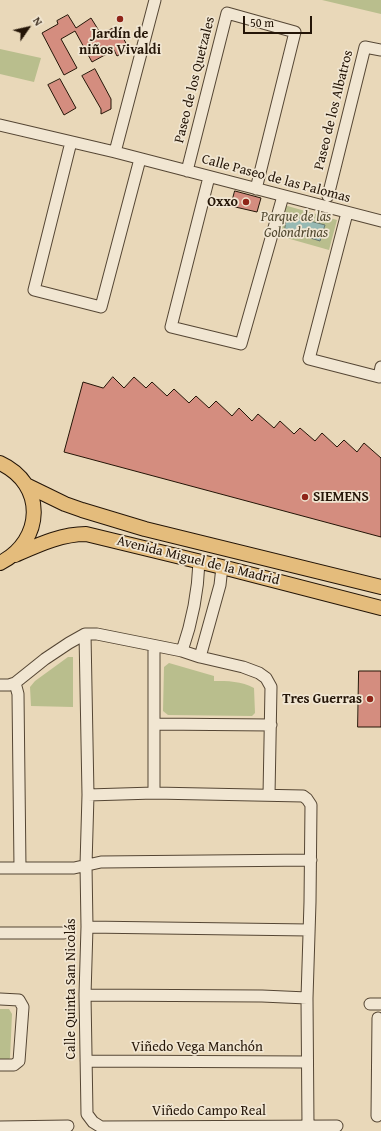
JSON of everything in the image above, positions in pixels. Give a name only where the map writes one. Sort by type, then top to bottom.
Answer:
[{"type":"main road","points":[[0,463],[8,466],[18,474],[26,485],[33,503],[33,522],[30,534],[24,545],[15,555]]},
{"type":"main road","name":"Avenida Miguel de la Madrid","points":[[26,485],[65,504],[145,529],[381,587]]},
{"type":"main road","name":"Avenida Miguel de la Madrid","points":[[0,564],[15,555],[42,543],[82,534],[222,567],[381,608]]},
{"type":"street","points":[[116,152],[155,0]]},
{"type":"street","name":"Paseo de los Quetzales","points":[[187,171],[227,13],[295,32],[256,189]]},
{"type":"street","name":"Paseo de los Albatros","points":[[328,196],[365,47],[381,50]]},
{"type":"street","name":"Calle Paseo de las Palomas","points":[[1,128],[116,152],[381,221]]},
{"type":"street","points":[[72,142],[34,290],[101,307],[140,159]]},
{"type":"street","points":[[209,177],[171,327],[241,344],[283,196]]},
{"type":"street","points":[[347,213],[310,359],[378,376],[381,367]]},
{"type":"street","points":[[182,651],[188,634],[196,594],[199,562]]},
{"type":"street","points":[[200,657],[220,584],[222,567]]},
{"type":"street","points":[[0,685],[15,683],[45,659],[85,634],[97,634],[182,651],[200,657],[243,667],[259,673],[266,678],[271,687],[270,796]]},
{"type":"street","name":"Calle Quinta San Nicolás","points":[[85,634],[88,796],[85,995],[87,1114]]},
{"type":"street","points":[[154,646],[154,793]]},
{"type":"street","points":[[15,683],[18,694],[20,868]]},
{"type":"street","points":[[154,724],[271,726]]},
{"type":"street","points":[[88,796],[154,793],[303,796],[307,799],[310,805],[311,860],[307,998],[308,1126]]},
{"type":"street","points":[[0,868],[74,868],[86,864],[101,862],[311,860]]},
{"type":"street","points":[[87,927],[309,930]]},
{"type":"street","points":[[0,933],[64,933]]},
{"type":"street","points":[[85,995],[262,996],[307,998]]},
{"type":"street","points":[[0,999],[19,1000],[22,1007],[19,1061],[14,1065],[0,1065]]},
{"type":"street","points":[[365,1118],[379,1116],[378,1018]]},
{"type":"street","name":"Viñedo Vega Manchón","points":[[86,1061],[308,1062]]},
{"type":"street","name":"Viñedo Campo Real","points":[[87,1114],[93,1122],[101,1127],[172,1128],[337,1126]]},
{"type":"street","points":[[0,1127],[68,1126]]},
{"type":"green space","points":[[322,0],[381,0],[381,14]]},
{"type":"green space","points":[[0,49],[41,58],[34,82],[0,74]]},
{"type":"green space","name":"Parque de las Golondrinas","points":[[284,205],[337,220],[329,250],[276,235]]},
{"type":"green space","points":[[68,657],[73,657],[73,707],[31,706],[30,687],[35,681]]},
{"type":"green space","points":[[169,663],[214,676],[214,681],[229,681],[254,688],[255,713],[252,716],[168,715],[163,711],[164,667]]},
{"type":"green space","points":[[0,1009],[9,1009],[12,1014],[10,1058],[8,1060],[0,1059]]},
{"type":"water","points":[[287,215],[325,225],[320,241],[285,230]]},
{"type":"building","points":[[68,15],[76,28],[91,18],[101,34],[117,26],[129,49],[117,56],[114,50],[92,62],[75,31],[61,39],[77,68],[64,75],[42,33],[58,24],[57,21]]},
{"type":"building","points":[[95,69],[111,99],[111,109],[101,114],[101,109],[82,76]]},
{"type":"building","points":[[60,79],[76,108],[64,115],[48,85]]},
{"type":"building","name":"Oxxo","points":[[235,191],[261,198],[257,212],[231,206]]},
{"type":"building","name":"SIEMENS","points":[[113,377],[124,388],[134,377],[146,388],[152,382],[167,396],[174,389],[189,403],[196,396],[209,408],[216,401],[232,416],[239,408],[252,421],[258,414],[274,428],[280,421],[294,434],[300,428],[315,441],[322,433],[337,447],[344,440],[357,452],[364,443],[381,458],[381,537],[64,452],[83,382],[103,388]]},
{"type":"building","name":"Tres Guerras","points":[[359,671],[381,671],[381,727],[358,727]]},
{"type":"place","name":"Jardín de niños Vivaldi","points":[[120,19]]},
{"type":"place","name":"Oxxo","points":[[246,202]]},
{"type":"place","name":"SIEMENS","points":[[305,497]]},
{"type":"place","name":"Tres Guerras","points":[[370,699]]}]
